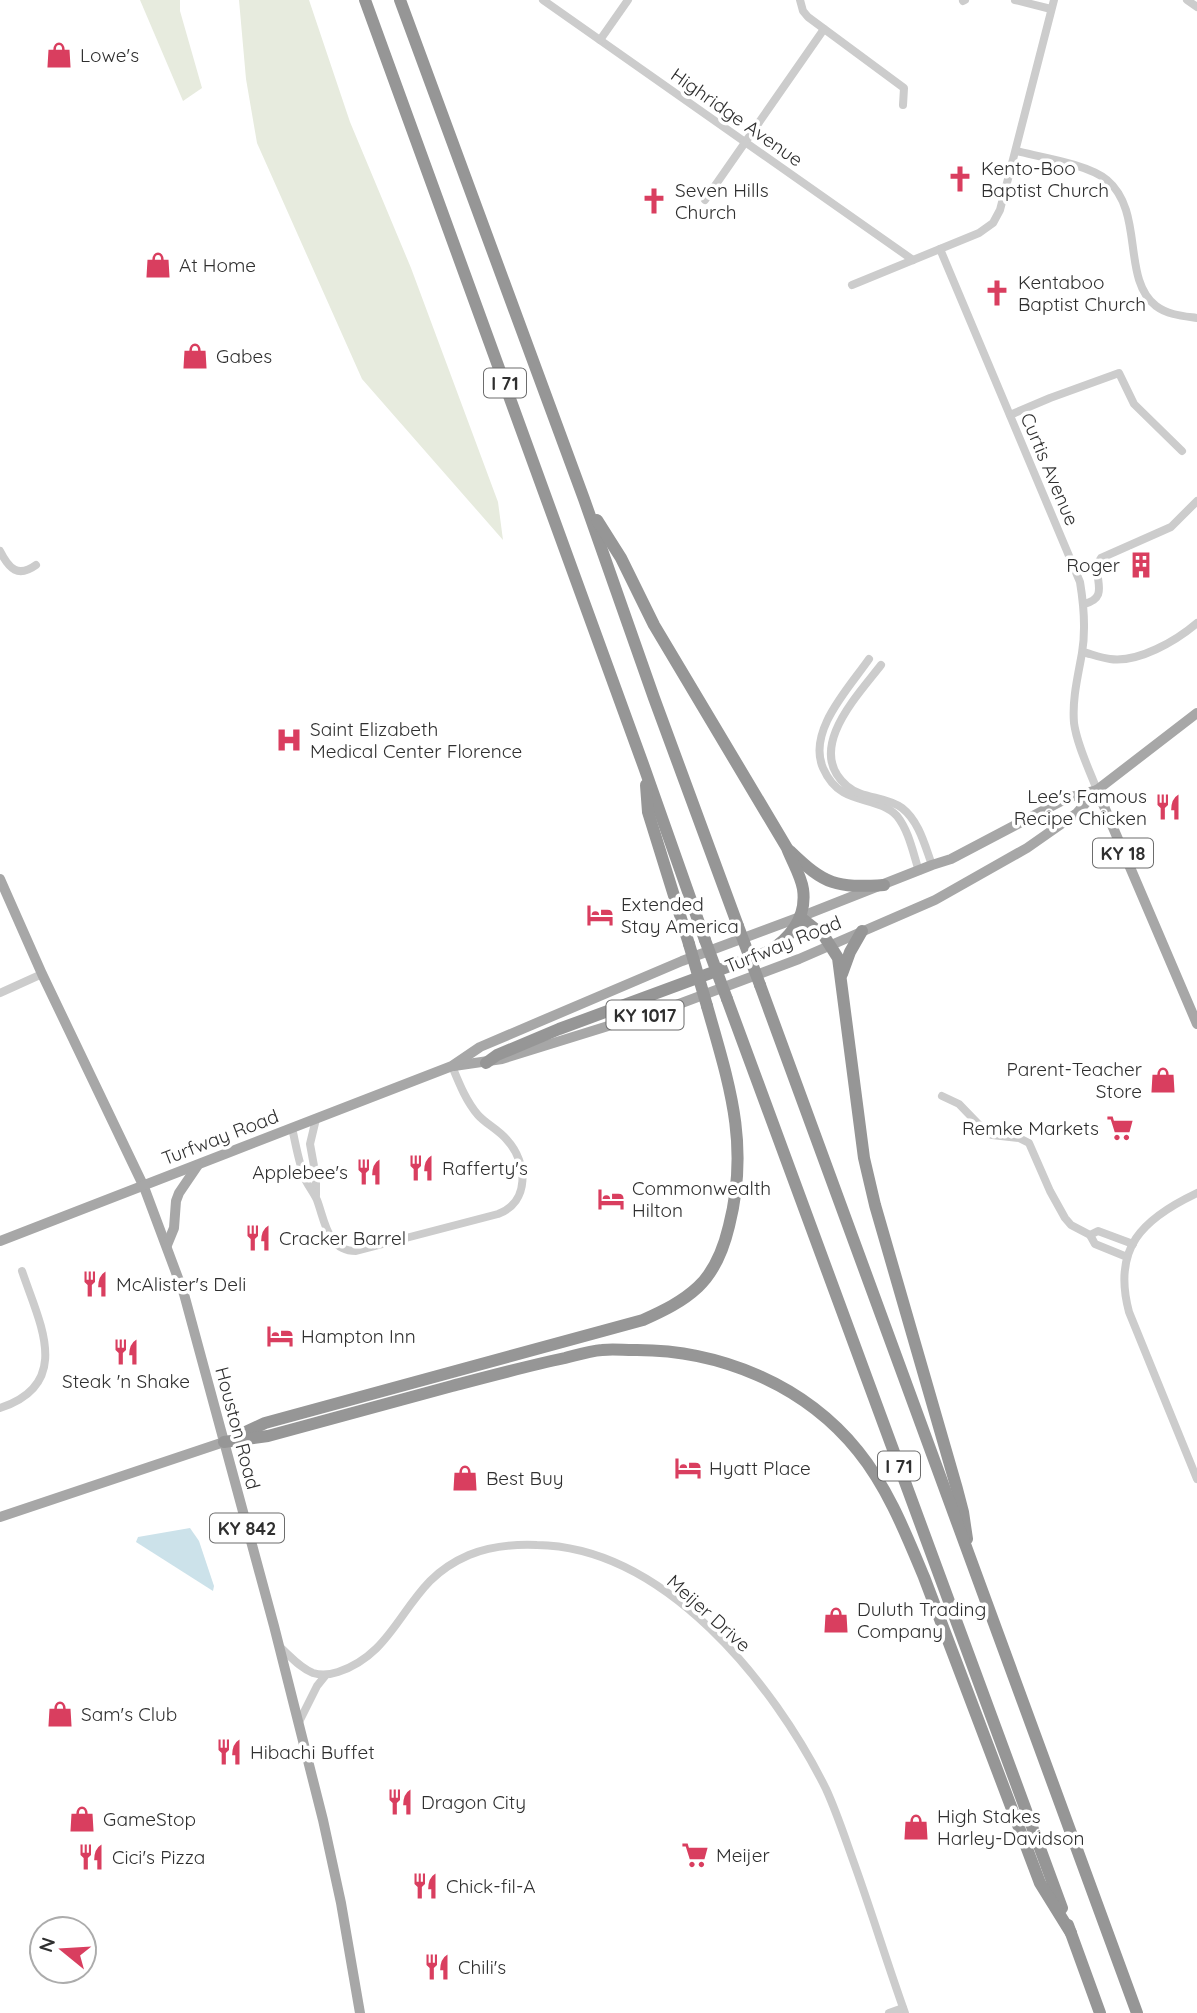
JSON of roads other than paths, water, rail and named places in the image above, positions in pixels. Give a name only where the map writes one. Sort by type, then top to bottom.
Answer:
[{"type":"highway","name":"I 71","points":[[365,0],[705,940],[1100,2013]]},
{"type":"highway","name":"I 71","points":[[400,0],[969,1561],[1137,2013]]},
{"type":"highway","points":[[485,1063],[497,1055],[559,1029],[768,952],[782,943],[804,907],[803,887],[787,848],[654,625],[621,558],[584,499]]},
{"type":"highway","points":[[224,1442],[265,1423],[643,1320],[675,1305],[699,1286],[716,1262],[734,1209],[739,1144],[731,1093],[648,812],[644,767]]},
{"type":"highway","points":[[787,848],[804,865],[835,884],[856,887],[884,885]]},
{"type":"highway","points":[[800,917],[831,944],[838,958],[864,1158],[963,1512],[969,1561]]},
{"type":"highway","points":[[841,978],[850,952],[862,931]]},
{"type":"highway","points":[[224,1442],[268,1436],[533,1365],[602,1350],[688,1353],[737,1367],[795,1394],[835,1426],[859,1451],[900,1521],[925,1577],[1040,1883],[1071,1933]]},
{"type":"main road","name":"Turfway Road","points":[[452,1066],[485,1063],[679,1004],[799,959],[935,900],[1027,848],[1077,813],[1097,790],[1197,713]]},
{"type":"main road","name":"Turfway Road","points":[[0,1241],[452,1066],[480,1046],[682,961],[951,859],[1067,798],[1097,790]]},
{"type":"main road","name":"KY 18","points":[[1097,790],[1197,1024]]},
{"type":"main road","name":"Houston Road","points":[[0,879],[42,974],[144,1187],[184,1294],[280,1647],[323,1820],[360,2013]]},
{"type":"main road","points":[[167,1245],[174,1228],[179,1193],[198,1164]]},
{"type":"main road","points":[[0,1517],[224,1442]]},
{"type":"street","name":"Highridge Avenue","points":[[543,0],[913,260]]},
{"type":"street","points":[[600,40],[628,0]]},
{"type":"street","points":[[800,0],[803,12],[900,84],[905,92],[903,105]]},
{"type":"street","points":[[852,285],[979,233],[993,223],[1000,210],[1053,5],[1015,0]]},
{"type":"street","points":[[1187,0],[1197,7]]},
{"type":"street","points":[[705,200],[824,29]]},
{"type":"street","points":[[1016,151],[1083,168],[1109,181],[1123,201],[1128,214],[1139,278],[1148,298],[1166,312],[1197,318]]},
{"type":"street","name":"Curtis Avenue","points":[[940,249],[1073,565],[1084,604],[1085,626],[1083,652],[1076,680],[1074,722],[1097,790]]},
{"type":"street","points":[[1010,415],[1119,373],[1134,404],[1182,451]]},
{"type":"street","points":[[1084,604],[1097,598],[1097,564],[1101,558],[1171,527],[1197,501]]},
{"type":"street","points":[[0,551],[5,562],[18,571],[27,571],[36,565]]},
{"type":"street","points":[[1083,652],[1111,659],[1127,659],[1171,642],[1197,623]]},
{"type":"street","points":[[869,659],[826,720],[818,747],[820,761],[826,774],[841,791],[885,807],[898,818],[905,828],[919,871]]},
{"type":"street","points":[[881,665],[838,723],[832,746],[835,768],[848,787],[888,800],[903,808],[920,833],[932,865]]},
{"type":"street","points":[[0,993],[42,974]]},
{"type":"street","points":[[292,1128],[306,1179],[316,1198],[325,1229],[339,1247],[348,1251],[509,1210],[520,1195],[522,1185],[517,1154],[510,1143],[479,1116],[468,1102],[452,1066]]},
{"type":"street","points":[[942,1096],[959,1104],[987,1133],[1019,1138],[1029,1143],[1050,1191],[1071,1225],[1090,1235],[1095,1244],[1127,1257]]},
{"type":"street","points":[[316,1119],[310,1144],[316,1177],[316,1198]]},
{"type":"street","points":[[1197,1193],[1158,1214],[1143,1228],[1127,1257],[1124,1282],[1129,1312],[1197,1479]]},
{"type":"street","points":[[1090,1235],[1098,1231],[1133,1244]]},
{"type":"street","points":[[0,1408],[30,1391],[40,1377],[47,1355],[22,1271]]},
{"type":"street","name":"Meijer Drive","points":[[325,1676],[349,1668],[370,1656],[434,1577],[481,1550],[519,1545],[562,1547],[611,1561],[645,1578],[667,1592],[730,1649],[777,1705],[799,1740],[827,1792],[843,1830],[904,2011]]},
{"type":"street","points":[[280,1647],[302,1667],[325,1676],[299,1722]]},
{"type":"street","points":[[889,2013],[904,2011]]},
{"type":"water","points":[[190,1528],[199,1541],[214,1586],[213,1591],[136,1542],[138,1537]]},
{"type":"place","name":"Lowe's","points":[[59,55]]},
{"type":"place","name":"Kento-Boo Baptist Church","points":[[960,179]]},
{"type":"place","name":"Seven Hills Church","points":[[654,201]]},
{"type":"place","name":"At Home","points":[[158,265]]},
{"type":"place","name":"Kentaboo Baptist Church","points":[[997,293]]},
{"type":"place","name":"Gabes","points":[[195,356]]},
{"type":"place","name":"Roger","points":[[1141,565]]},
{"type":"place","name":"Saint Elizabeth Medical Center Florence","points":[[289,740]]},
{"type":"place","name":"Lee's Famous Recipe Chicken","points":[[1168,807]]},
{"type":"place","name":"Extended Stay America","points":[[600,915]]},
{"type":"place","name":"Parent-Teacher Store","points":[[1163,1080]]},
{"type":"place","name":"Remke Markets","points":[[1120,1128]]},
{"type":"place","name":"Rafferty's","points":[[421,1168]]},
{"type":"place","name":"Applebee's","points":[[369,1172]]},
{"type":"place","name":"Commonwealth Hilton","points":[[611,1199]]},
{"type":"place","name":"Cracker Barrel","points":[[258,1238]]},
{"type":"place","name":"McAlister's Deli","points":[[95,1284]]},
{"type":"place","name":"Hampton Inn","points":[[280,1336]]},
{"type":"place","name":"Steak 'n Shake","points":[[126,1352]]},
{"type":"place","name":"Hyatt Place","points":[[688,1468]]},
{"type":"place","name":"Best Buy","points":[[465,1478]]},
{"type":"place","name":"Duluth Trading Company","points":[[836,1620]]},
{"type":"place","name":"Sam's Club","points":[[60,1714]]},
{"type":"place","name":"Hibachi Buffet","points":[[229,1752]]},
{"type":"place","name":"Dragon City","points":[[400,1802]]},
{"type":"place","name":"GameStop","points":[[82,1819]]},
{"type":"place","name":"High Stakes Harley-Davidson","points":[[916,1827]]},
{"type":"place","name":"Meijer","points":[[695,1855]]},
{"type":"place","name":"Cici's Pizza","points":[[91,1857]]},
{"type":"place","name":"Chick-fil-A","points":[[425,1886]]},
{"type":"place","name":"Chili's","points":[[437,1967]]}]
